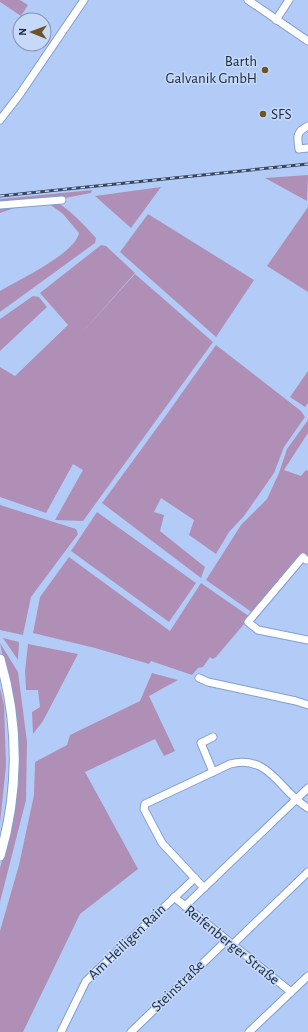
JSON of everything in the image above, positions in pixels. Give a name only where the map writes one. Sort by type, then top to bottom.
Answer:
[{"type":"main road","points":[[0,659],[11,710],[14,758],[11,806],[0,856]]},
{"type":"street","points":[[0,120],[20,94],[84,0]]},
{"type":"street","points":[[248,0],[308,41]]},
{"type":"street","points":[[276,20],[289,0]]},
{"type":"street","points":[[308,126],[299,130],[297,135],[298,149],[308,148]]},
{"type":"street","points":[[0,205],[62,200]]},
{"type":"street","points":[[306,560],[303,557],[248,622],[258,630],[308,640]]},
{"type":"street","points":[[199,678],[208,682],[296,701],[308,705]]},
{"type":"street","points":[[213,737],[201,743],[213,772]]},
{"type":"street","points":[[204,888],[162,843],[144,809],[145,804],[237,762],[253,763],[266,769],[296,799],[308,808]]},
{"type":"street","points":[[185,906],[308,788]]},
{"type":"street","name":"Steinstraße","points":[[131,1032],[308,872]]},
{"type":"street","name":"Am Heiligen Rain","points":[[61,1032],[86,982],[195,878]]},
{"type":"street","name":"Reifenberger Straße","points":[[174,898],[291,992]]},
{"type":"street","points":[[250,1032],[308,976]]},
{"type":"shaded area","points":[[0,0],[20,0],[28,5],[24,12],[15,12],[0,2]]},
{"type":"shaded area","points":[[308,175],[307,201],[265,178]]},
{"type":"shaded area","points":[[161,187],[131,228],[95,196]]},
{"type":"shaded area","points":[[92,190],[91,193],[60,199],[56,202],[72,213],[87,228],[96,238],[95,243],[0,312],[0,291],[57,258],[68,249],[75,241],[79,233],[63,214],[48,203],[23,205],[0,213],[0,199]]},
{"type":"shaded area","points":[[308,207],[308,292],[267,266]]},
{"type":"shaded area","points":[[148,214],[254,280],[216,337],[120,252]]},
{"type":"shaded area","points":[[101,245],[106,246],[135,273],[79,336],[135,274],[213,342],[83,521],[55,520],[83,470],[73,464],[46,513],[0,497],[0,367],[15,376],[68,325],[40,293]]},
{"type":"shaded area","points":[[33,296],[39,297],[47,307],[0,351],[0,319]]},
{"type":"shaded area","points":[[216,345],[301,411],[305,417],[284,447],[274,473],[244,516],[229,532],[216,554],[189,535],[194,520],[161,498],[154,512],[164,515],[160,531],[205,567],[201,578],[102,503]]},
{"type":"shaded area","points":[[308,371],[308,403],[305,407],[290,397]]},
{"type":"shaded area","points":[[308,420],[308,433],[284,470],[301,476],[306,470],[308,471],[308,559],[299,557],[253,613],[206,580],[241,525],[267,499],[279,473],[287,449]]},
{"type":"shaded area","points":[[0,505],[76,529],[78,534],[31,597],[23,635],[0,630]]},
{"type":"shaded area","points":[[97,512],[196,583],[169,622],[71,551]]},
{"type":"shaded area","points":[[69,557],[170,631],[201,583],[250,617],[216,657],[213,659],[210,657],[203,667],[198,668],[192,675],[151,661],[149,664],[95,648],[33,633],[40,597]]},
{"type":"shaded area","points":[[3,638],[19,642],[18,660]]},
{"type":"shaded area","points":[[0,643],[18,672],[27,742],[26,800],[0,902],[0,868],[11,828],[19,777],[17,728]]},
{"type":"shaded area","points":[[28,644],[78,654],[43,721],[33,734],[32,712],[40,707],[38,690],[26,690],[25,671]]},
{"type":"shaded area","points":[[152,673],[178,680],[149,696],[175,751],[164,756],[155,739],[85,772],[138,869],[80,914],[23,1032],[0,1032],[0,931],[19,865],[34,795],[35,762],[67,745],[70,735],[140,701]]},
{"type":"shaded area","points":[[0,688],[4,705],[6,766],[0,823]]},
{"type":"railway","points":[[0,196],[308,164]]},
{"type":"place","name":"Barth Galvanik GmbH","points":[[265,70]]},
{"type":"place","name":"SFS","points":[[263,114]]}]
